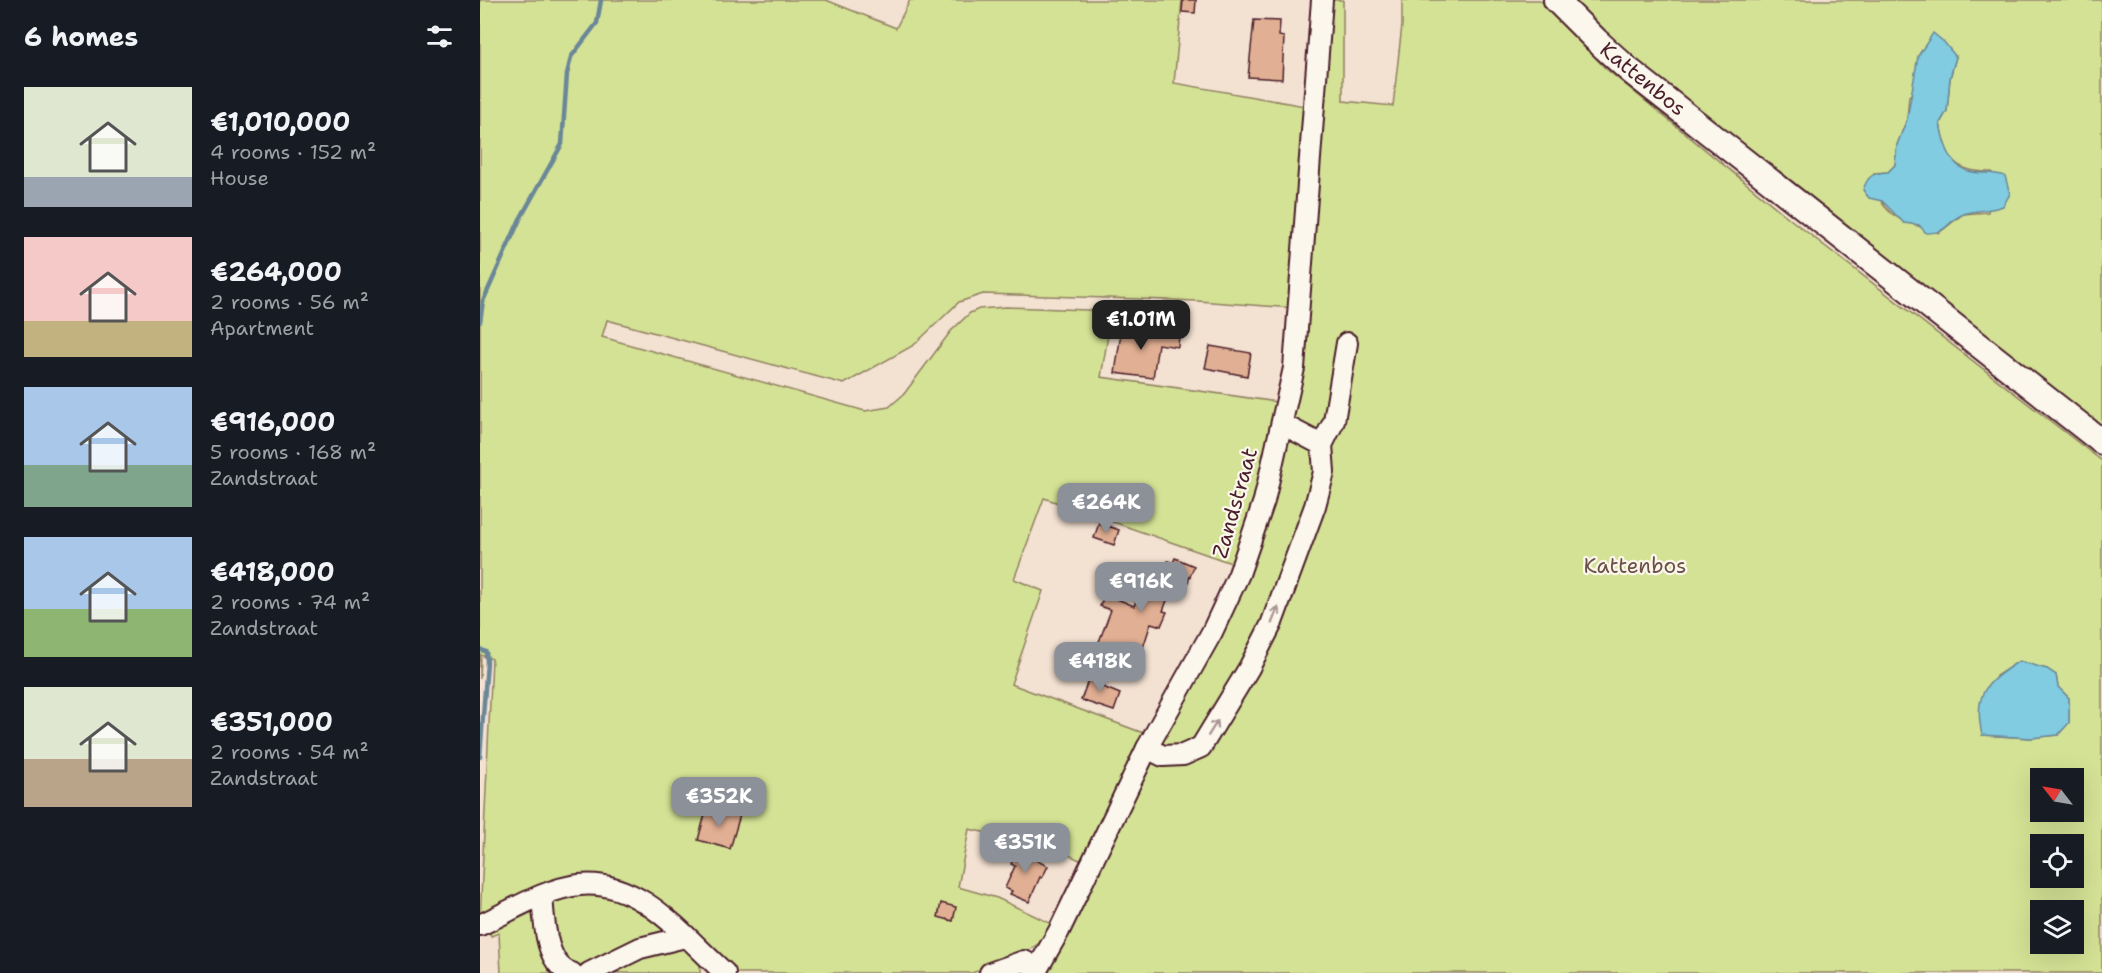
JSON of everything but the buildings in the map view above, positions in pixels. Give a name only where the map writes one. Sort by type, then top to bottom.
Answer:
[{"type":"main road","name":"Kattenbos","points":[[1556,0],[1629,70],[2102,442]]},
{"type":"street","name":"Zandstraat","points":[[1036,971],[1059,932],[1147,748],[1212,632],[1239,574],[1264,501],[1294,368],[1322,0]]},
{"type":"street","points":[[1147,748],[1163,756],[1184,755],[1201,747],[1249,668],[1271,625],[1315,506],[1324,472],[1322,445],[1334,421],[1347,343]]},
{"type":"street","points":[[1282,424],[1322,445]]},
{"type":"street","points":[[480,925],[542,896],[579,885],[607,887],[638,897],[662,914],[725,973]]},
{"type":"street","points":[[542,896],[552,955],[565,971],[572,973]]},
{"type":"street","points":[[589,973],[640,948],[685,937]]},
{"type":"street","points":[[990,973],[1024,961],[1036,971]]},
{"type":"green space","points":[[480,0],[826,0],[896,28],[910,0],[1182,0],[1174,83],[1305,106],[1294,308],[1198,301],[983,294],[959,302],[914,345],[844,384],[607,320],[602,337],[865,411],[889,407],[904,394],[951,331],[970,313],[979,309],[1006,307],[1112,311],[1101,377],[1277,402],[1259,484],[1234,564],[1044,498],[1014,579],[1043,591],[1011,684],[1146,734],[1082,861],[1053,848],[969,829],[958,887],[997,898],[1052,924],[1040,943],[1027,951],[972,973],[734,973],[596,879],[480,920],[492,659],[481,655],[480,679]]},
{"type":"green space","name":"Kattenbos","points":[[1330,0],[1343,0],[1343,101],[1393,106],[1402,25],[1402,0],[1540,0],[1605,68],[1790,219],[2102,461],[2102,973],[1046,973],[1160,743],[1205,665],[1300,366],[1324,104]],"holes":[[[2018,662],[2047,669],[2056,675],[2058,687],[2069,698],[2069,722],[2058,735],[2031,738],[1982,735],[1996,676]]]},
{"type":"green space","points":[[1568,0],[2102,0],[2102,429],[1617,48]],"holes":[[[1956,57],[1950,78],[1947,111],[1940,123],[1949,155],[1960,166],[1969,170],[1992,172],[1988,212],[1963,214],[1939,233],[1900,219],[1886,208],[1880,198],[1874,173],[1888,172],[1895,165],[1897,145],[1907,119],[1909,96]]]},
{"type":"green space","points":[[574,890],[606,893],[630,902],[700,954],[700,973],[501,973],[499,933],[491,936],[488,929]]},
{"type":"water","points":[[1933,33],[1956,57],[1950,78],[1947,111],[1940,123],[1949,154],[1964,170],[2005,176],[2010,194],[2003,206],[1964,214],[1940,231],[1926,233],[1919,225],[1904,223],[1882,201],[1869,198],[1863,190],[1872,176],[1888,172],[1895,165],[1897,145],[1907,119],[1918,56]]},
{"type":"water","points":[[2019,661],[2047,669],[2056,675],[2058,687],[2069,698],[2069,723],[2058,735],[2031,738],[1982,735],[1979,709],[1984,691],[1998,676]]},
{"type":"waterway","points":[[480,322],[483,301],[520,219],[562,144],[567,74],[571,57],[597,23],[601,0]]},
{"type":"waterway","points":[[480,649],[486,652],[487,662],[480,757]]}]
